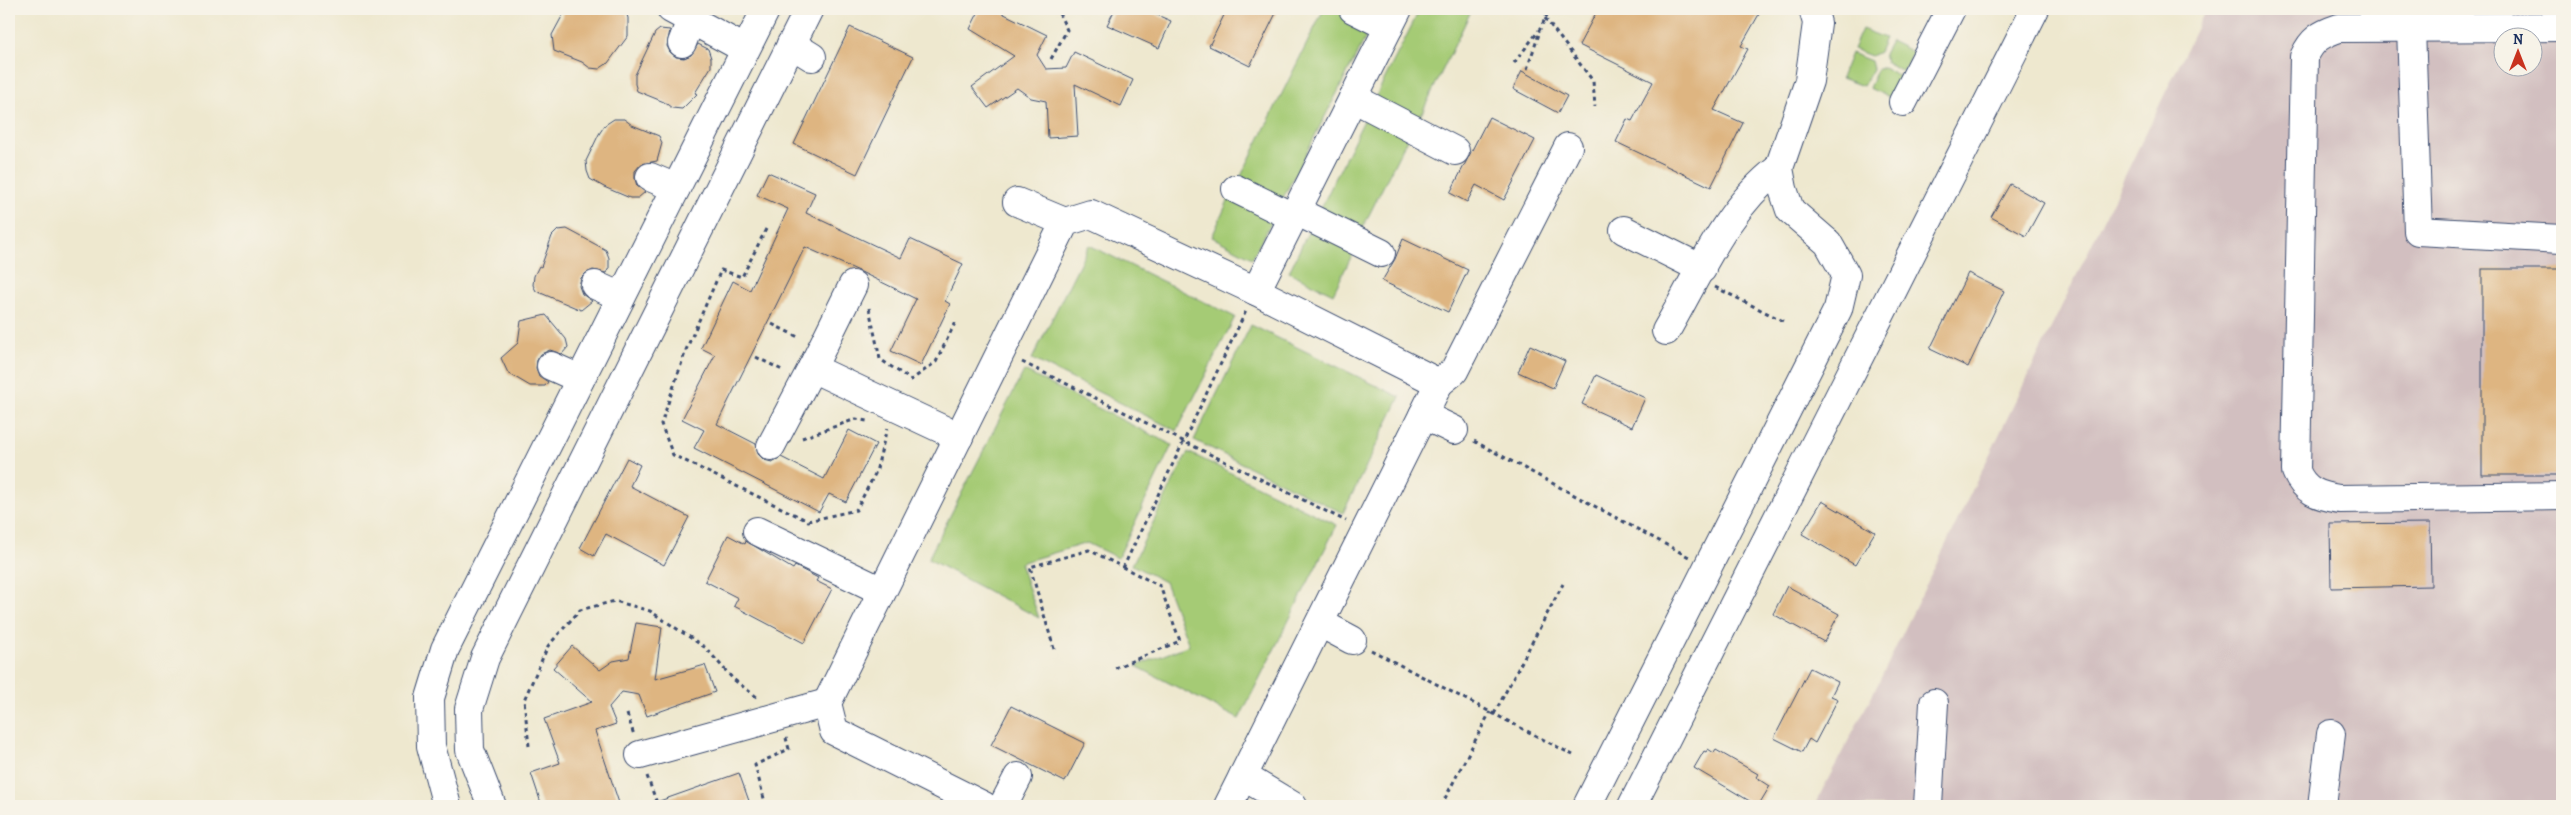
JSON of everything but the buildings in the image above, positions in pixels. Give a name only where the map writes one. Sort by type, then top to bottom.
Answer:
[{"type":"street","points":[[448,806],[431,746],[430,698],[445,649],[766,9]]},
{"type":"street","points":[[492,806],[470,750],[469,708],[485,658],[801,51],[809,9]]},
{"type":"street","points":[[1256,291],[1394,18],[1353,9]]},
{"type":"street","points":[[1587,806],[1838,309],[1846,275],[1828,243],[1790,210],[1779,168],[1810,80],[1817,23],[1813,9]]},
{"type":"street","points":[[1903,102],[1951,9]]},
{"type":"street","points":[[1632,806],[2035,9]]},
{"type":"street","points":[[681,24],[746,49]]},
{"type":"street","points":[[2562,27],[2339,28],[2321,34],[2310,44],[2304,57],[2296,471],[2300,482],[2310,491],[2340,498],[2562,496]]},
{"type":"street","points":[[2411,28],[2418,232],[2562,239]]},
{"type":"street","points":[[1353,98],[1455,151]]},
{"type":"street","points":[[1228,806],[1439,383],[1454,371],[1568,147]]},
{"type":"street","points":[[1666,331],[1742,202],[1779,168]]},
{"type":"street","points":[[650,177],[676,188]]},
{"type":"street","points":[[1236,190],[1381,253]]},
{"type":"street","points":[[1017,202],[1065,222],[1091,214],[1256,291],[1439,383]]},
{"type":"street","points":[[984,806],[834,732],[827,703],[1065,222]]},
{"type":"street","points":[[1624,230],[1699,273]]},
{"type":"street","points":[[595,285],[621,297]]},
{"type":"street","points":[[771,446],[813,366],[852,285]]},
{"type":"street","points":[[550,366],[580,379]]},
{"type":"street","points":[[813,366],[959,437]]},
{"type":"street","points":[[1423,415],[1454,430]]},
{"type":"street","points":[[757,531],[882,591]]},
{"type":"street","points":[[1320,623],[1352,640]]},
{"type":"street","points":[[640,755],[827,703]]},
{"type":"street","points":[[1928,806],[1934,703]]},
{"type":"street","points":[[2322,806],[2331,734]]},
{"type":"street","points":[[1243,776],[1294,806]]},
{"type":"street","points":[[1003,806],[1018,777]]},
{"type":"path","points":[[1051,58],[1067,30],[1059,13],[1052,9]]},
{"type":"path","points":[[1527,69],[1540,29],[1550,9]]},
{"type":"path","points":[[1545,18],[1594,81],[1595,107]]},
{"type":"path","points":[[1514,63],[1540,29]]},
{"type":"path","points":[[766,230],[742,277],[721,270],[686,350],[661,424],[673,455],[808,522],[856,510],[876,472],[888,425],[880,424]]},
{"type":"path","points":[[1699,273],[1783,321]]},
{"type":"path","points":[[852,285],[865,292],[880,359],[911,380],[936,362],[956,321]]},
{"type":"path","points":[[1123,568],[1256,291]]},
{"type":"path","points":[[772,324],[813,366]]},
{"type":"path","points":[[1001,352],[1366,530]]},
{"type":"path","points":[[756,357],[813,366]]},
{"type":"path","points":[[771,446],[812,436],[856,420],[872,422]]},
{"type":"path","points":[[1454,430],[1708,567]]},
{"type":"path","points":[[1054,649],[1030,567],[1089,550],[1160,586],[1180,641],[1115,668]]},
{"type":"path","points":[[1442,806],[1563,584]]},
{"type":"path","points":[[528,746],[524,700],[548,646],[580,610],[615,601],[650,611],[706,648],[733,679],[780,715],[789,749],[755,765],[766,806]]},
{"type":"path","points":[[1352,640],[1573,755]]},
{"type":"shaded area","points":[[2206,9],[2562,9],[2562,806],[1814,806],[1879,682]]},
{"type":"green space","points":[[1324,9],[1334,9],[1371,27],[1281,202],[1239,180]]},
{"type":"green space","points":[[1420,9],[1472,9],[1418,121],[1374,100]]},
{"type":"green space","points":[[1862,29],[1885,38],[1879,52],[1871,56],[1853,49]]},
{"type":"green space","points":[[1891,41],[1913,52],[1903,71],[1886,62],[1884,54]]},
{"type":"green space","points":[[1851,53],[1871,61],[1873,69],[1863,86],[1841,78]]},
{"type":"green space","points":[[1883,67],[1900,76],[1889,97],[1869,88],[1877,70]]},
{"type":"green space","points":[[1366,116],[1409,135],[1360,233],[1319,212]]},
{"type":"green space","points":[[1230,196],[1275,216],[1252,258],[1212,237]]},
{"type":"green space","points":[[1310,228],[1355,249],[1333,294],[1289,272]]},
{"type":"green space","points":[[1089,245],[1235,317],[1177,431],[1032,359]]},
{"type":"green space","points":[[1251,325],[1400,397],[1343,513],[1194,440]]},
{"type":"green space","points":[[1024,371],[1172,445],[1118,558],[1087,543],[1020,563],[1039,618],[928,559]]},
{"type":"green space","points":[[1188,452],[1337,525],[1239,719],[1136,666],[1189,645],[1165,582],[1132,565]]}]
